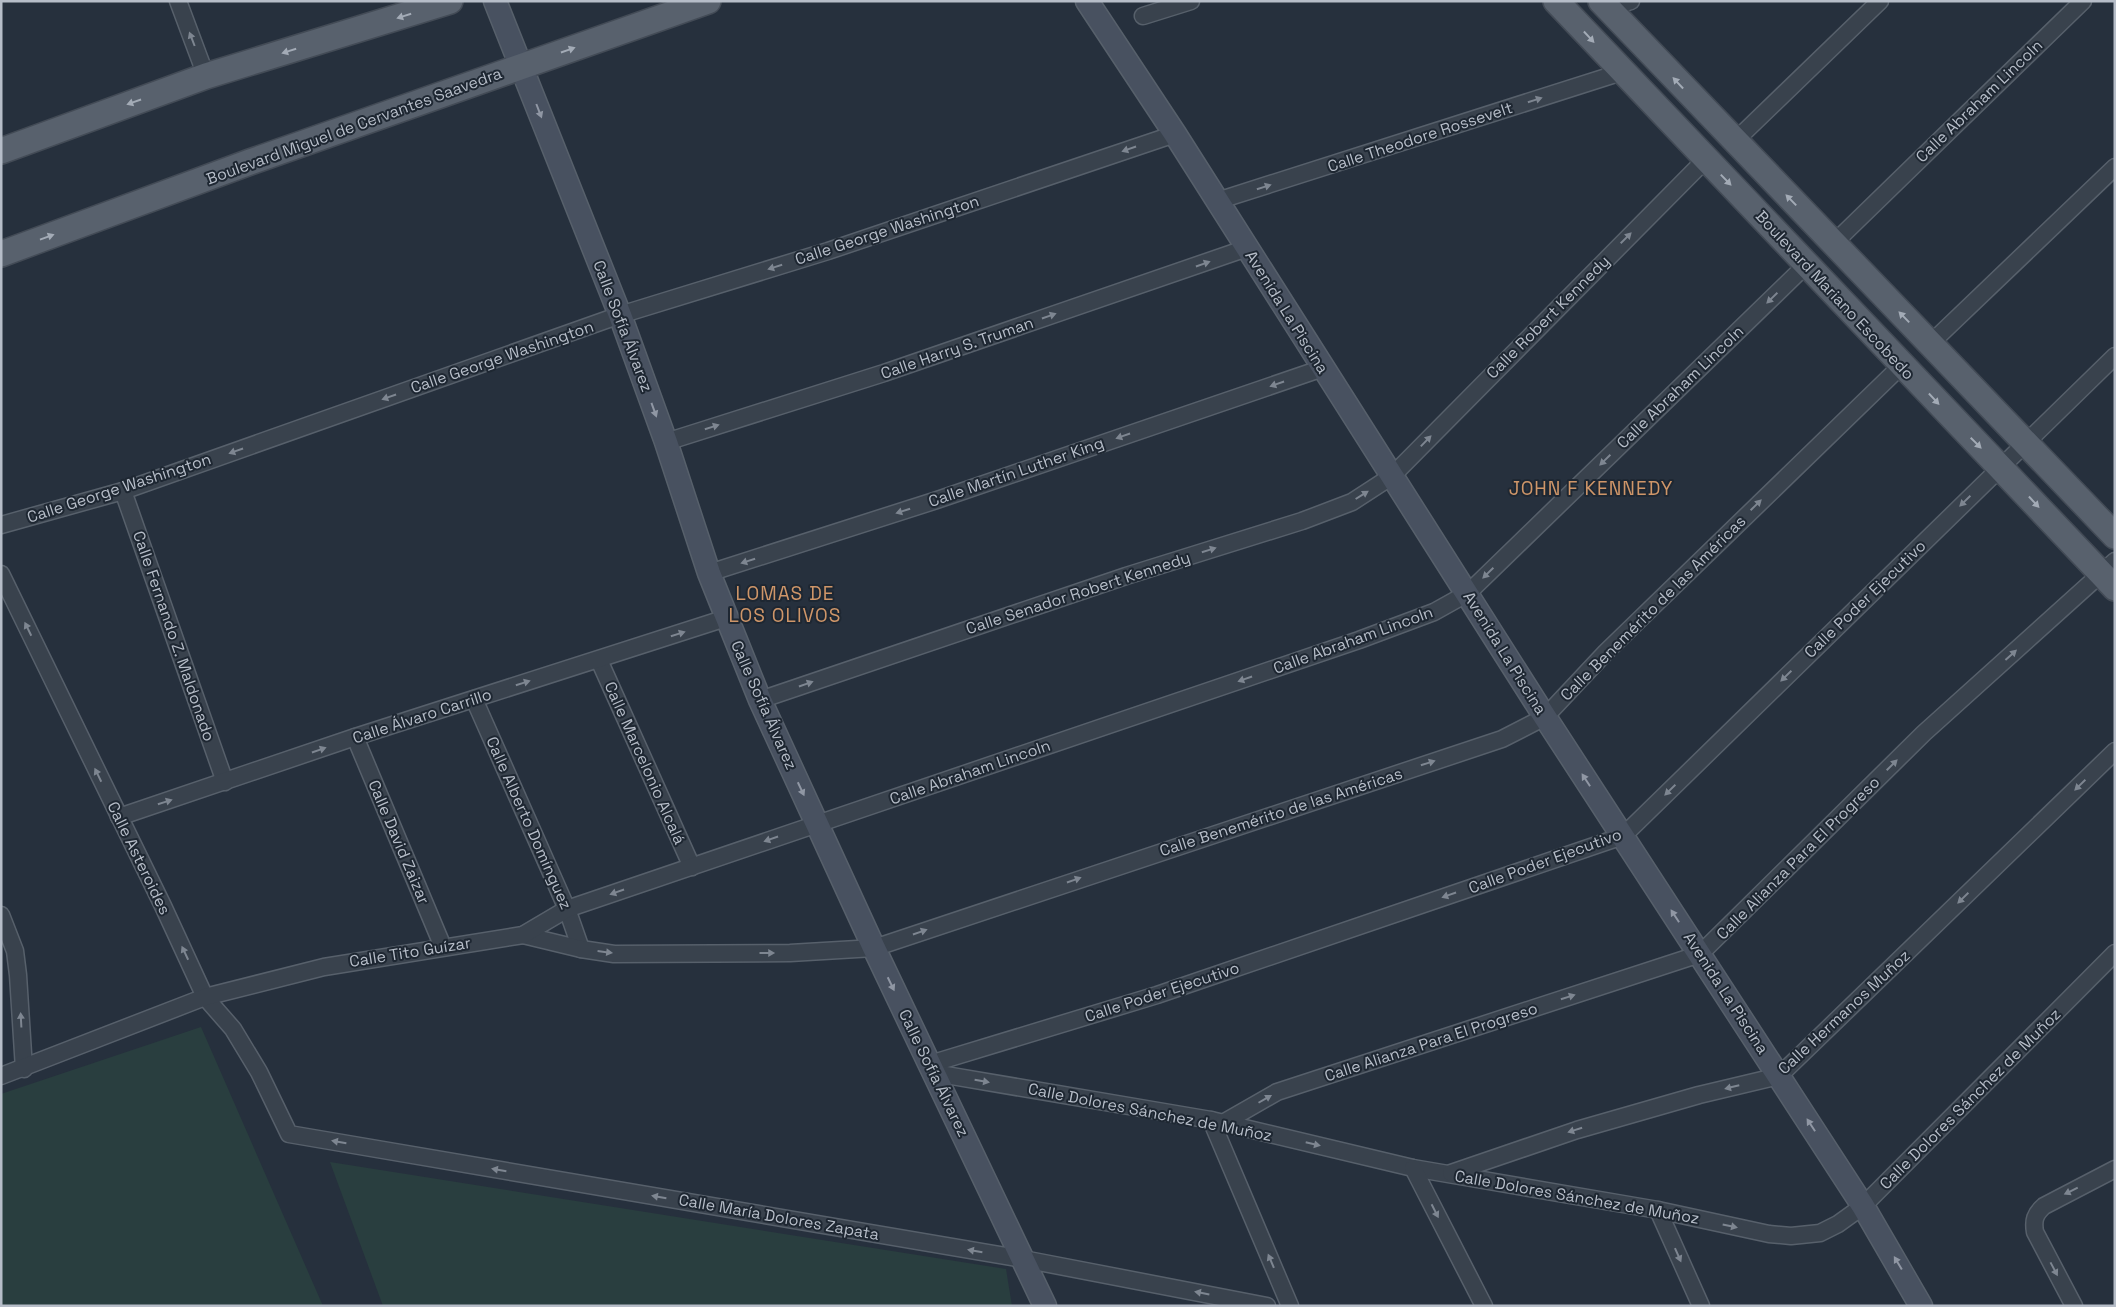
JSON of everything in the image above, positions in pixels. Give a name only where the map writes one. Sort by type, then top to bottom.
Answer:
[{"type":"main road","points":[[1,151],[206,76],[450,1]]},
{"type":"main road","name":"Boulevard Miguel de Cervantes Saavedra","points":[[1,254],[259,159],[708,1]]},
{"type":"main road","name":"Boulevard Mariano Escobedo","points":[[1556,1],[2000,467],[2110,574]]},
{"type":"main road","name":"Boulevard Mariano Escobedo","points":[[1604,5],[2115,536]]},
{"type":"street","points":[[178,1],[206,76]]},
{"type":"street","name":"Calle Sofía Álvarez","points":[[495,1],[620,315],[666,442],[708,573],[760,700],[874,948],[1045,1306]]},
{"type":"street","name":"Avenida La Piscina","points":[[1087,1],[1218,201],[1545,717],[1864,1206],[1921,1306]]},
{"type":"street","points":[[1143,16],[1190,1]]},
{"type":"street","points":[[1604,5],[1631,1]]},
{"type":"street","points":[[1734,142],[1880,1]]},
{"type":"street","name":"Calle Abraham Lincoln","points":[[1834,243],[2083,1]]},
{"type":"street","name":"Calle Theodore Rossevelt","points":[[1218,201],[1622,72]]},
{"type":"street","name":"Calle George Washington","points":[[1,525],[122,491],[620,315],[828,251],[1175,134]]},
{"type":"street","name":"Calle Robert Kennedy","points":[[1392,476],[1706,159]]},
{"type":"street","points":[[1930,344],[2115,167]]},
{"type":"street","name":"Calle Harry S. Truman","points":[[666,442],[884,373],[1247,248]]},
{"type":"street","name":"Calle Abraham Lincoln","points":[[817,823],[1359,640],[1434,612],[1468,593],[1807,264]]},
{"type":"street","name":"Calle Poder Ejecutivo","points":[[932,1068],[1158,995],[1623,836],[2115,356]]},
{"type":"street","name":"Calle Benemérito de las Américas","points":[[523,935],[581,950],[614,954],[790,953],[874,948],[1502,739],[1545,717],[1606,652],[1902,365]]},
{"type":"street","name":"Calle Martín Luther King","points":[[708,573],[937,500],[1323,368]]},
{"type":"street","name":"Calle Senador Robert Kennedy","points":[[760,700],[1126,576],[1302,521],[1352,502],[1392,476]]},
{"type":"street","name":"Calle Fernando Z. Maldonado","points":[[122,491],[225,782]]},
{"type":"street","name":"Calle Asteroides","points":[[1,574],[163,906],[205,997],[234,1029],[259,1072],[289,1134]]},
{"type":"street","name":"Calle Alianza Para El Progreso","points":[[1217,1121],[1277,1092],[1700,954],[1924,733],[2110,574]]},
{"type":"street","name":"Calle Álvaro Carrillo","points":[[119,817],[355,737],[726,618]]},
{"type":"street","name":"Calle Marcelonio Alcalá","points":[[599,660],[692,867]]},
{"type":"street","name":"Calle Alberto Domínguez","points":[[474,699],[567,909],[581,950]]},
{"type":"street","name":"Calle David Zaizar","points":[[355,737],[443,947]]},
{"type":"street","name":"Calle Hermanos Muñoz","points":[[1448,1174],[1577,1130],[1700,1095],[1780,1076],[2115,751]]},
{"type":"street","name":"Calle Tito Guízar","points":[[1,1076],[24,1069],[205,997],[324,967],[523,935],[567,909],[817,823]]},
{"type":"street","points":[[1,915],[15,951],[24,1069]]},
{"type":"street","name":"Calle Dolores Sánchez de Muñoz","points":[[932,1068],[1217,1121],[1413,1168],[1658,1210],[1769,1234],[1791,1236],[1820,1232],[1838,1224],[1864,1206],[2115,953]]},
{"type":"street","points":[[1217,1121],[1290,1306]]},
{"type":"street","name":"Calle María Dolores Zapata","points":[[289,1134],[1023,1259],[1267,1306]]},
{"type":"street","points":[[1413,1168],[1484,1306]]},
{"type":"street","points":[[2074,1306],[2035,1232],[2033,1222],[2037,1212],[2044,1206],[2115,1169]]},
{"type":"street","points":[[1658,1210],[1701,1306]]},
{"type":"green space","points":[[201,1027],[323,1306],[1,1306],[1,1094]]},
{"type":"green space","points":[[330,1162],[1006,1269],[1012,1306],[383,1306]]},
{"type":"district","name":"JOHN F KENNEDY","points":[[1591,488]]},
{"type":"district","name":"LOMAS DE LOS OLIVOS","points":[[785,604]]}]
